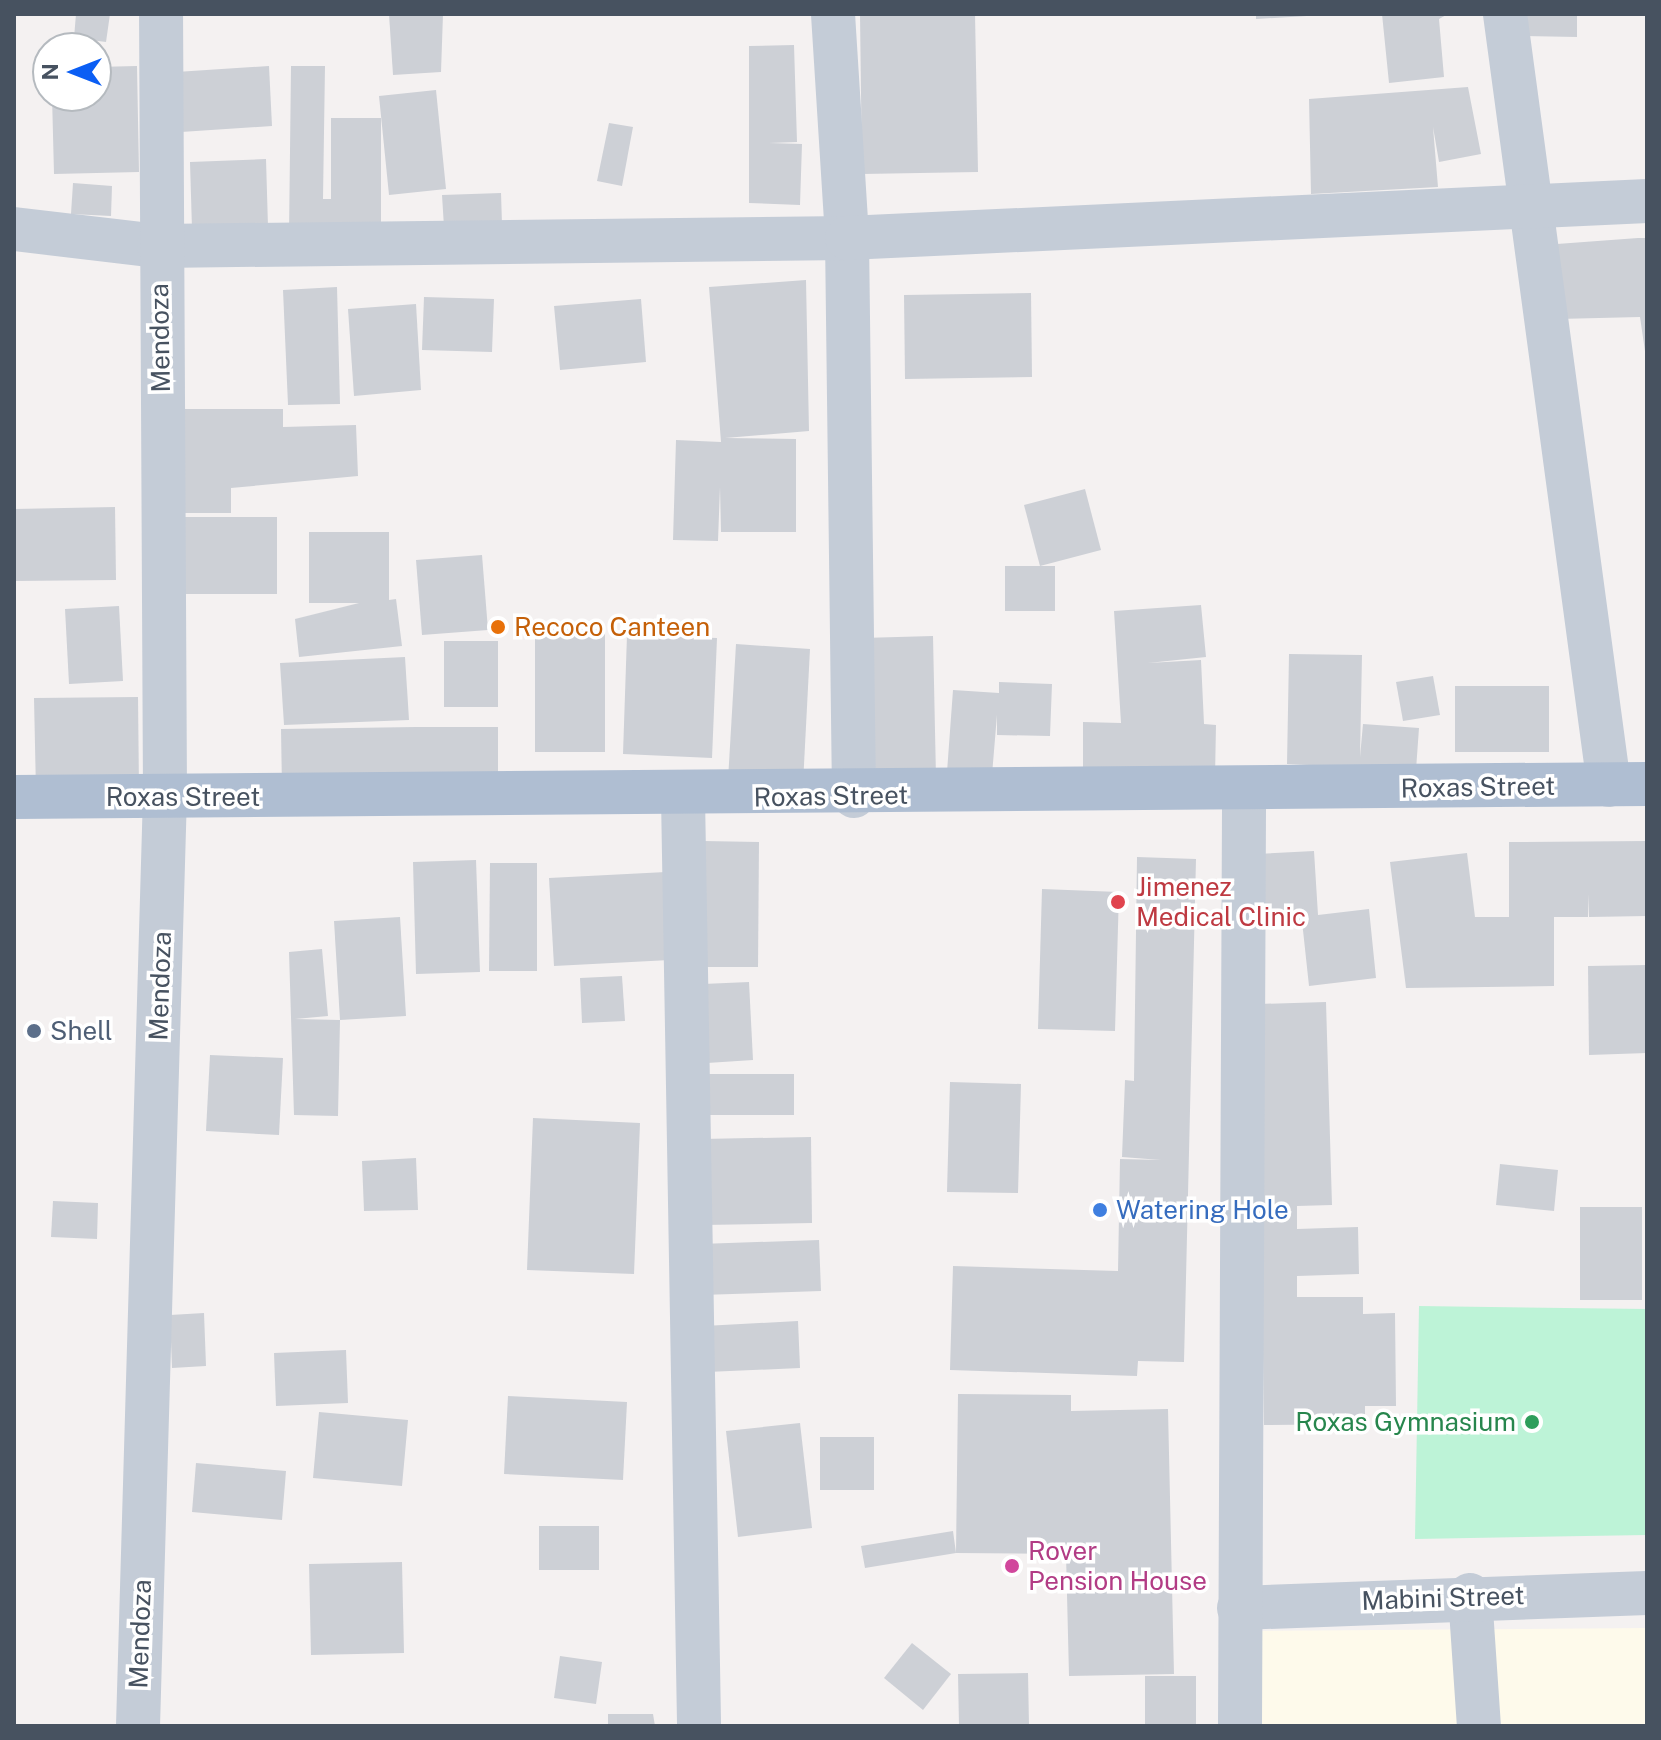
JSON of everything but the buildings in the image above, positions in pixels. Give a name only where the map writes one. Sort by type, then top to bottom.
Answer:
[{"type":"main road","name":"Roxas Street","points":[[14,797],[854,796],[1628,784]]},
{"type":"street","name":"Mendoza","points":[[138,1726],[165,796],[159,246],[161,14]]},
{"type":"street","points":[[833,14],[847,238],[854,796]]},
{"type":"street","points":[[1505,14],[1528,203],[1628,784]]},
{"type":"street","points":[[14,229],[159,246],[847,238],[1528,203],[1647,201]]},
{"type":"street","points":[[1240,1726],[1244,792]]},
{"type":"street","points":[[683,797],[699,1726]]},
{"type":"street","name":"Mabini Street","points":[[1239,1608],[1470,1595],[1647,1593]]},
{"type":"street","points":[[1470,1595],[1479,1726]]},
{"type":"shaded area","points":[[1647,1628],[1647,1726],[1244,1726],[1243,1631]]},
{"type":"green space","name":"Roxas Gymnasium","points":[[1419,1306],[1647,1309],[1647,1535],[1415,1539]]},
{"type":"place","name":"Recoco Canteen","points":[[498,627]]},
{"type":"place","name":"Jimenez Medical Clinic","points":[[1118,902]]},
{"type":"place","name":"Shell","points":[[34,1031]]},
{"type":"place","name":"Watering Hole","points":[[1100,1210]]},
{"type":"place","name":"Roxas Gymnasium","points":[[1532,1422]]},
{"type":"place","name":"Rover Pension House","points":[[1012,1566]]}]
